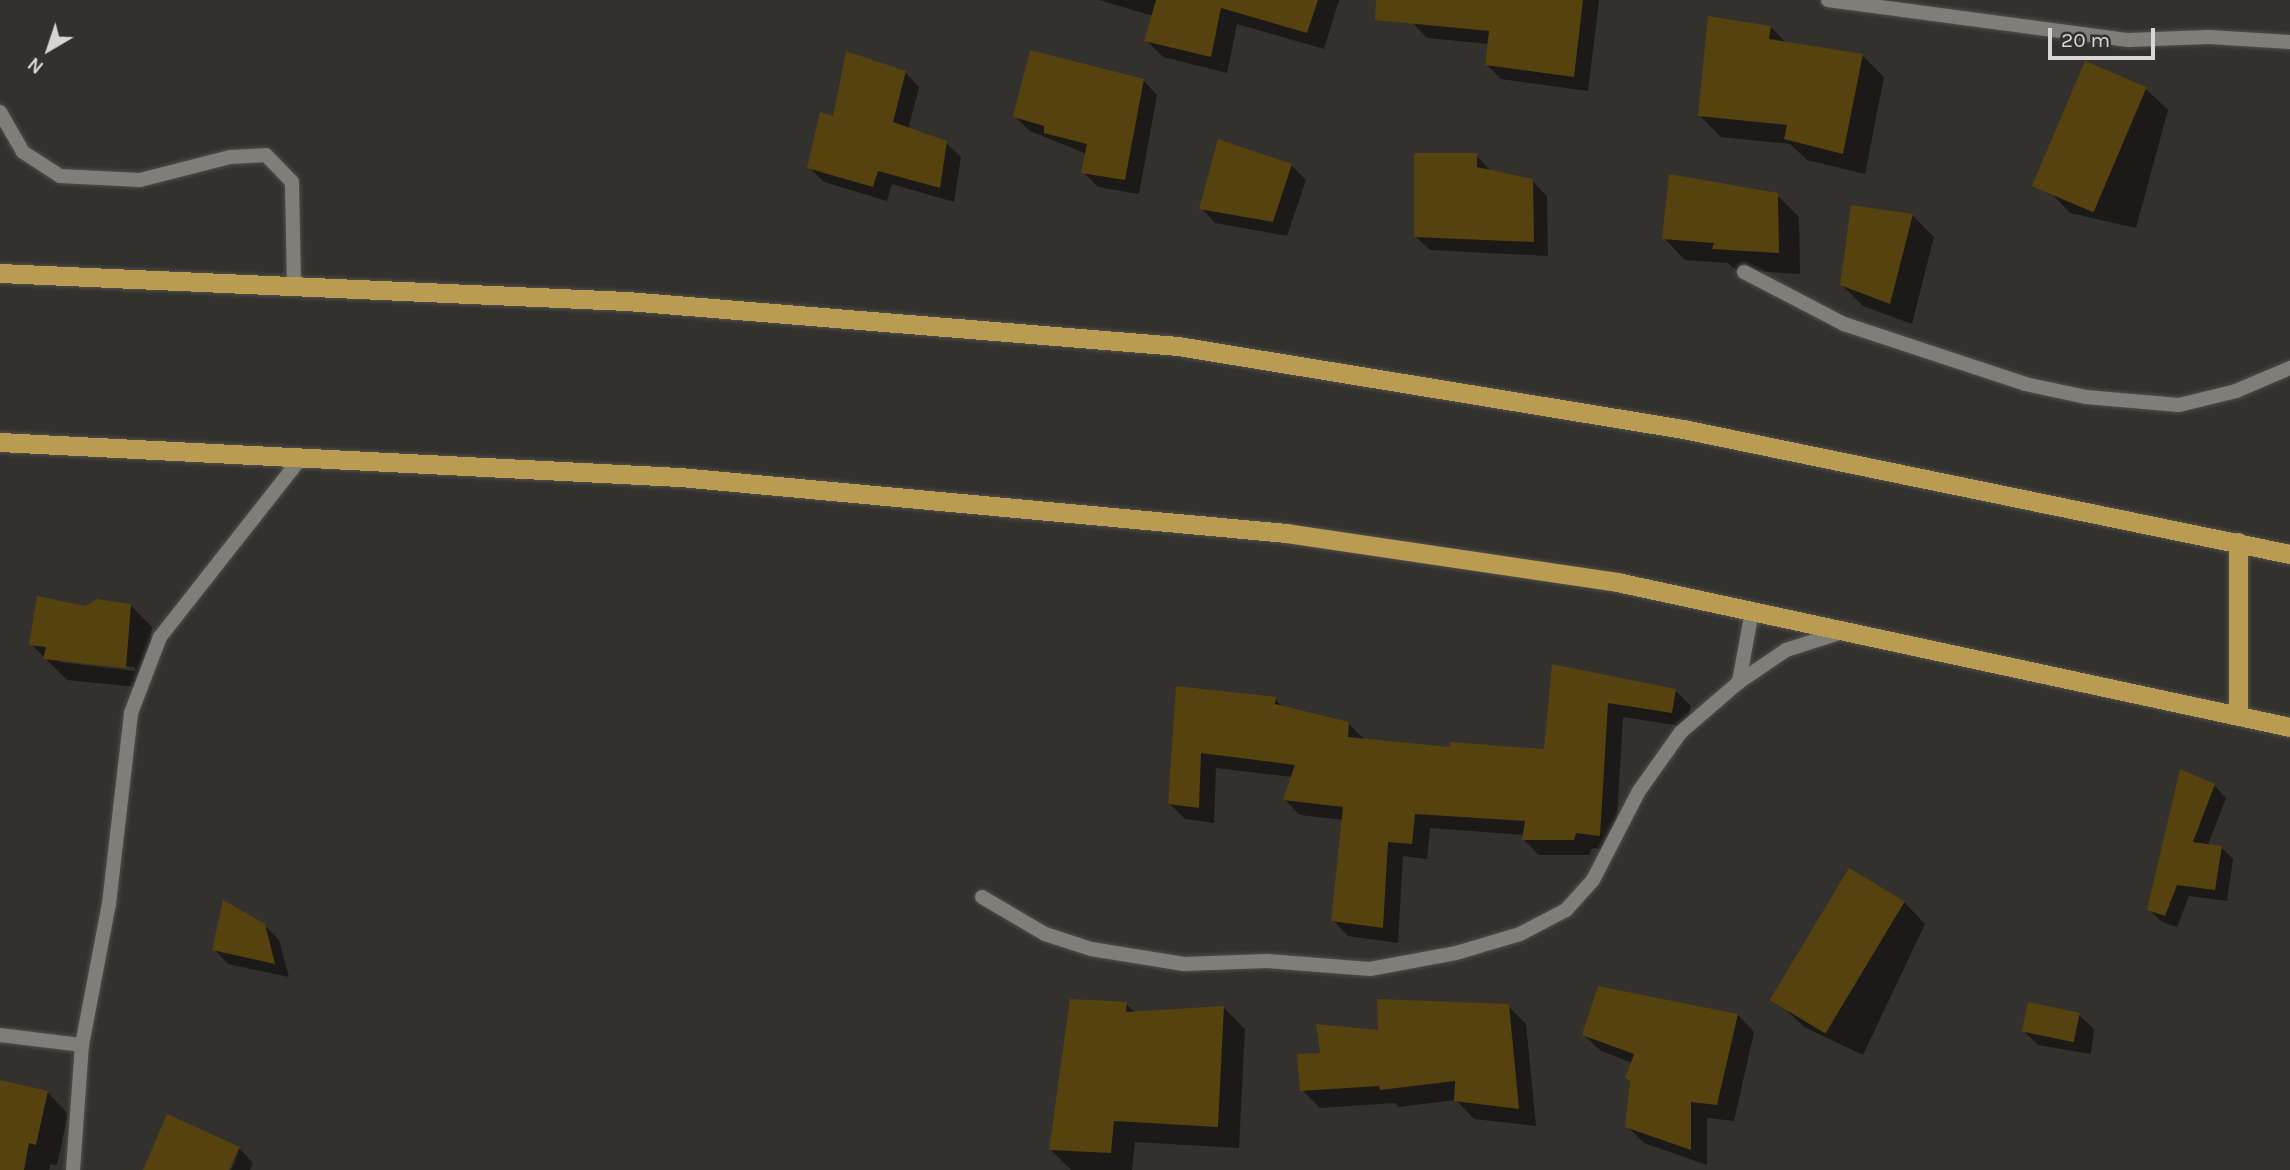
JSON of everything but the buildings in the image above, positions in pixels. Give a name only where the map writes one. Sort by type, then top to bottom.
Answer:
[{"type":"highway","points":[[0,273],[627,301],[1178,346],[1683,429],[2290,554]]},
{"type":"highway","points":[[0,442],[680,477],[1273,531],[1617,582],[2290,727]]},
{"type":"highway","points":[[2238,542],[2238,714]]},
{"type":"street","points":[[1828,0],[2128,40],[2208,37],[2290,42]]},
{"type":"street","points":[[0,112],[23,152],[60,176],[140,180],[230,157],[266,155],[292,182],[295,285]]},
{"type":"street","points":[[1744,272],[1844,324],[2025,384],[2086,397],[2179,405],[2236,391],[2290,368]]},
{"type":"street","points":[[73,1170],[82,1045],[109,904],[131,713],[144,673],[160,638],[300,459]]},
{"type":"street","points":[[1739,682],[1752,611]]},
{"type":"street","points":[[982,897],[1056,938],[1091,949],[1184,964],[1267,961],[1370,969],[1456,953],[1520,934],[1566,910],[1593,880],[1639,791],[1681,732],[1739,682],[1786,650],[1847,631]]},
{"type":"street","points":[[0,1035],[82,1045]]}]
